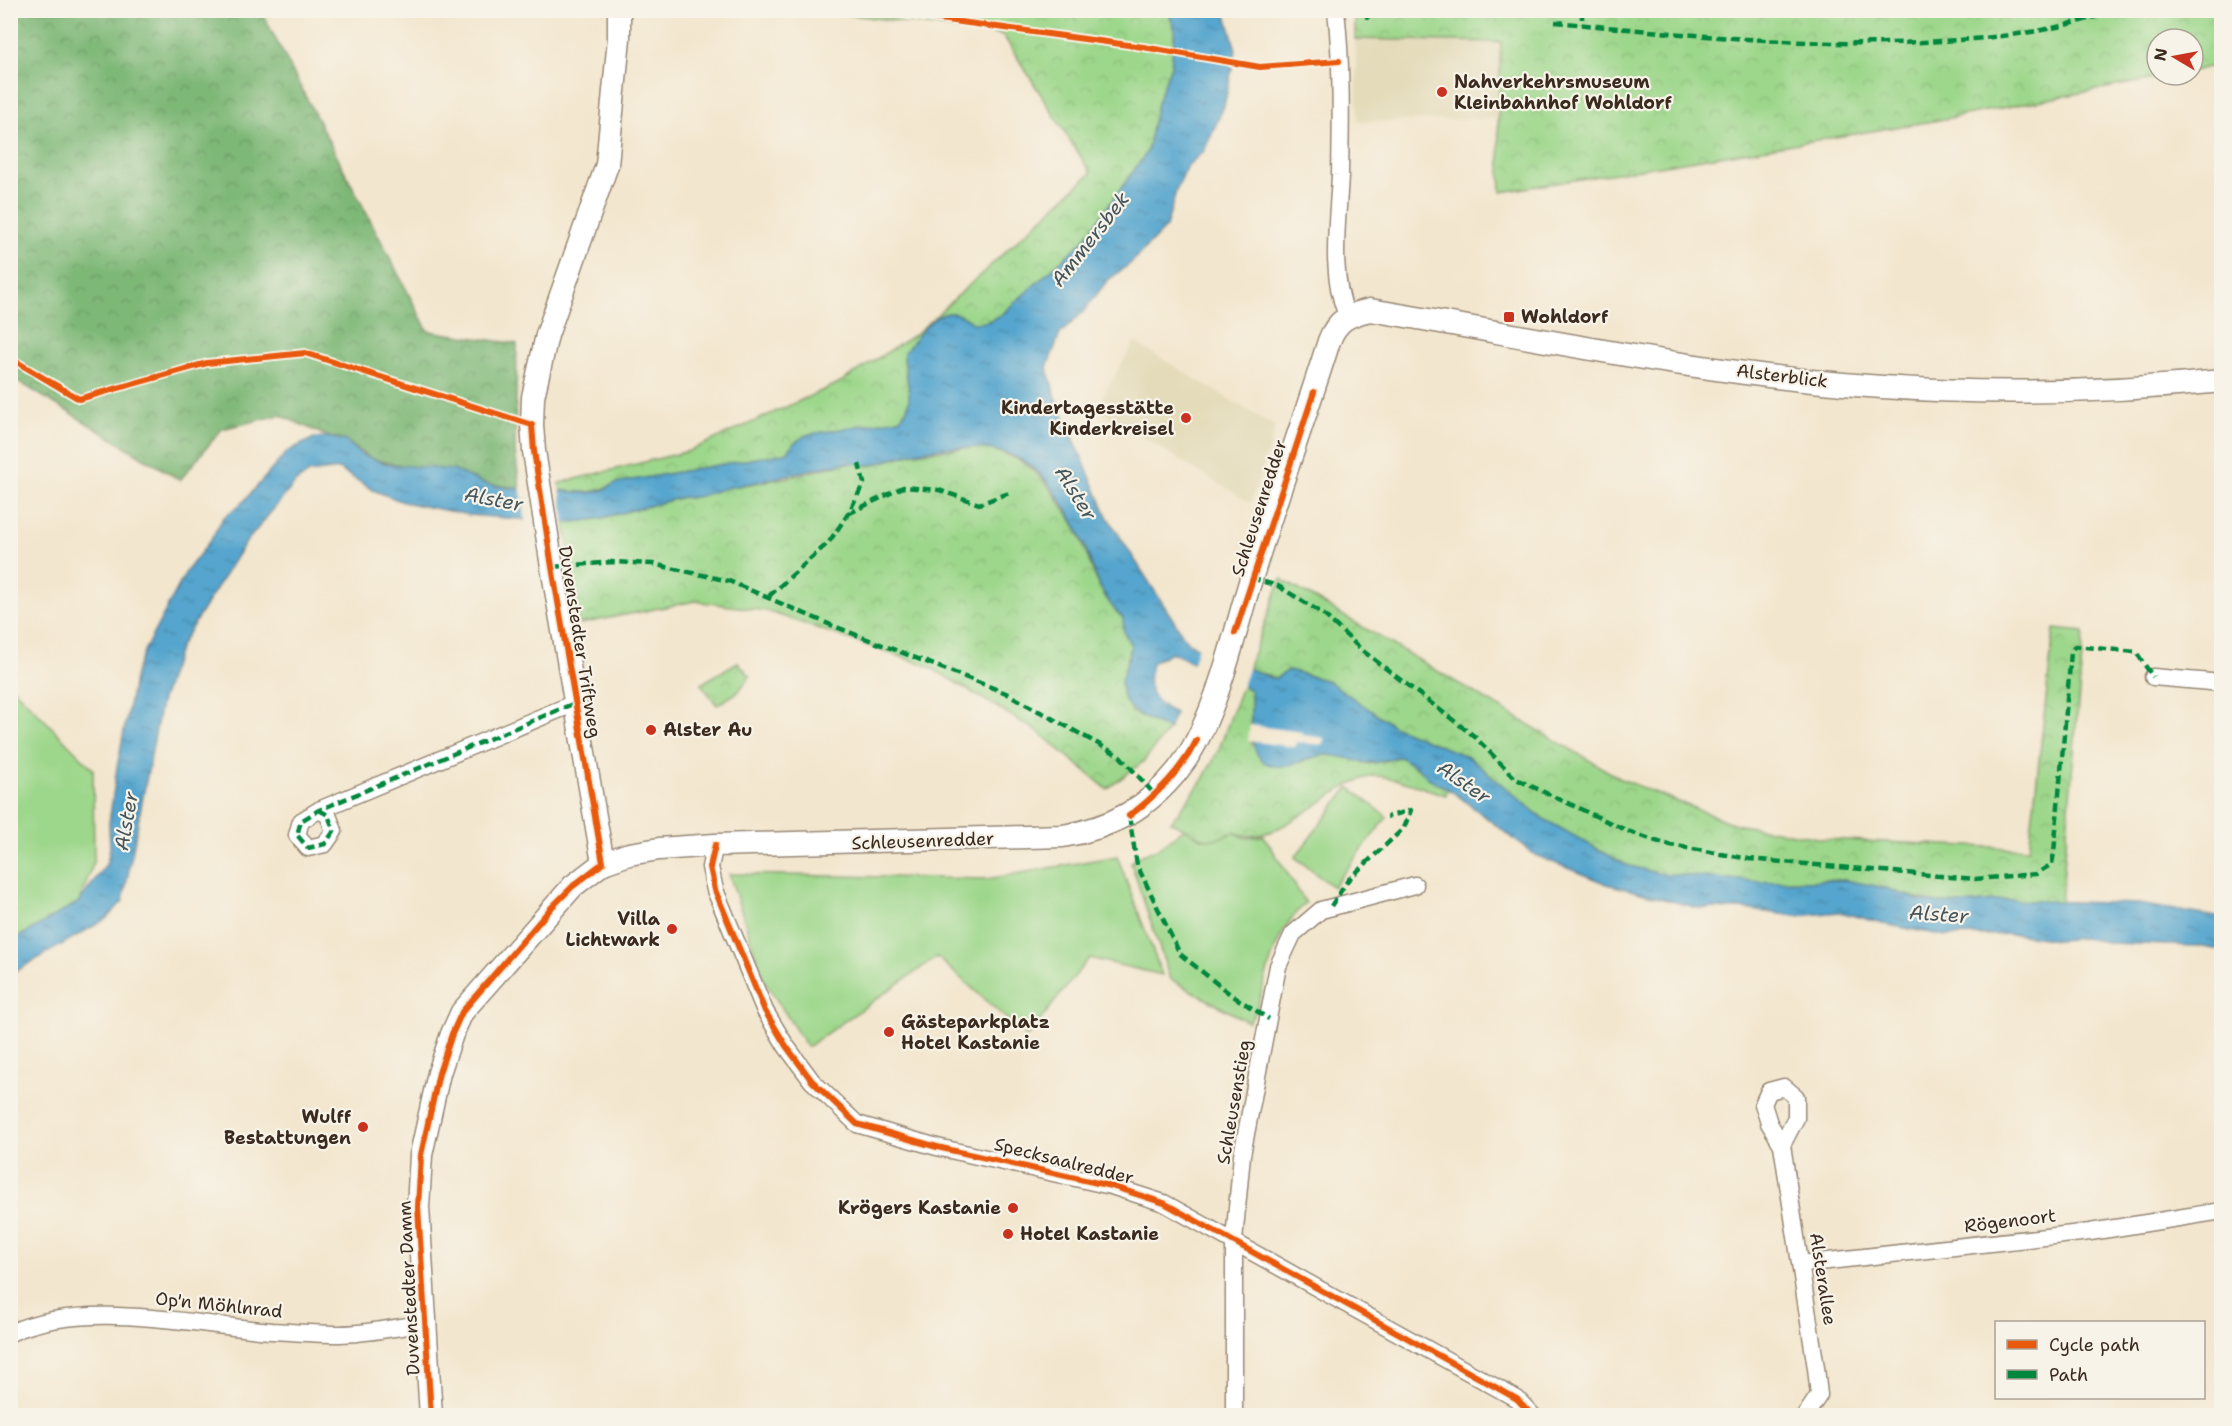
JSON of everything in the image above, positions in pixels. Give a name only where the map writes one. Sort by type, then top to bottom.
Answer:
[{"type":"street","name":"Duvenstedter Triftweg","points":[[603,863],[534,451],[533,396],[539,365],[607,165],[619,38],[619,10]]},
{"type":"street","points":[[1336,10],[1341,105],[1338,274],[1340,301],[1347,315]]},
{"type":"street","name":"Alsterblick","points":[[1347,315],[1370,310],[1681,362],[1866,386],[1960,392],[2097,391],[2222,381]]},
{"type":"street","name":"Schleusenredder","points":[[715,845],[901,842],[1063,836],[1082,833],[1129,816],[1150,800],[1179,770],[1197,740],[1235,633],[1329,342],[1339,322],[1347,315]]},
{"type":"street","points":[[2153,677],[2222,683]]},
{"type":"street","name":"Duvenstedter Triftweg","points":[[319,810],[575,703]]},
{"type":"street","name":"Duvenstedter Damm","points":[[431,1416],[418,1207],[421,1155],[439,1073],[462,1012],[573,886],[603,863],[629,854],[660,849],[715,845]]},
{"type":"street","name":"Specksaalredder","points":[[715,845],[710,867],[715,890],[765,1011],[786,1046],[812,1081],[857,1124],[937,1147],[1111,1186],[1164,1203],[1517,1399],[1533,1416]]},
{"type":"street","name":"Schleusenstieg","points":[[1234,1416],[1234,1240],[1242,1155],[1272,993],[1285,949],[1303,924],[1321,910],[1415,885]]},
{"type":"street","name":"Alsterallee","points":[[1782,1145],[1819,1395],[1805,1416]]},
{"type":"street","name":"Rögenoort","points":[[1801,1264],[2090,1232],[2222,1211]]},
{"type":"street","name":"Op'n Möhlnrad","points":[[10,1333],[30,1324],[96,1317],[148,1317],[270,1331],[341,1334],[426,1324]]},
{"type":"shaded area","points":[[1355,39],[1501,42],[1498,118],[1358,122]]},
{"type":"shaded area","name":"Kindertagesstätte Kinderkreisel","points":[[1134,342],[1276,427],[1251,503],[1096,409]]},
{"type":"green space","points":[[10,11],[261,11],[428,331],[517,344],[515,451],[520,488],[485,484],[453,470],[416,468],[371,459],[346,441],[329,437],[280,415],[222,429],[180,480],[11,377]]},
{"type":"green space","points":[[822,11],[1168,11],[1175,30],[1171,66],[1157,103],[1147,152],[1083,241],[1001,315],[986,322],[973,323],[951,313],[934,319],[926,326],[904,353],[909,397],[905,413],[899,419],[806,435],[793,444],[788,452],[780,454],[616,483],[595,491],[560,490],[559,483],[689,451],[839,383],[916,334],[1091,173],[1003,35]]},
{"type":"green space","points":[[1355,11],[2221,11],[2221,64],[2205,68],[2205,27],[2145,27],[2145,81],[1939,120],[1501,192],[1498,118],[1501,42],[1355,39]]},
{"type":"green space","points":[[975,447],[1016,459],[1036,473],[1053,493],[1077,530],[1101,590],[1123,618],[1124,632],[1131,645],[1127,661],[1131,712],[1169,729],[1144,761],[1107,789],[1037,731],[928,666],[767,611],[695,601],[579,624],[565,523],[598,519],[683,497],[690,498],[713,490],[785,478],[851,462],[868,466],[915,453]]},
{"type":"green space","points":[[1281,579],[1621,779],[1734,824],[1823,839],[2029,849],[2054,629],[2084,632],[2061,903],[2007,900],[1963,904],[1937,903],[1845,880],[1762,882],[1656,873],[1626,865],[1542,818],[1470,758],[1395,727],[1328,681],[1289,670],[1276,678],[1248,669]]},
{"type":"green space","points":[[738,662],[750,676],[738,692],[717,705],[701,684]]},
{"type":"green space","points":[[10,685],[93,769],[94,861],[79,902],[11,942]]},
{"type":"green space","points":[[1242,686],[1251,690],[1251,743],[1284,766],[1323,755],[1342,756],[1370,764],[1400,757],[1447,789],[1446,795],[1398,780],[1374,776],[1357,781],[1340,790],[1285,825],[1267,833],[1250,836],[1234,832],[1215,839],[1195,835],[1171,822],[1202,781],[1219,749]]},
{"type":"green space","points":[[1349,787],[1387,817],[1333,887],[1295,857]]},
{"type":"green space","points":[[1185,828],[1201,838],[1234,832],[1245,838],[1264,836],[1306,903],[1286,926],[1279,939],[1256,1011],[1248,1022],[1170,979],[1131,863],[1135,858],[1159,848]]},
{"type":"green space","points":[[1117,856],[1162,975],[1089,958],[1027,1037],[937,957],[807,1047],[764,980],[729,874],[987,879]]},
{"type":"water","points":[[1168,10],[1225,11],[1236,50],[1224,106],[1204,151],[1187,166],[1176,191],[1166,227],[1131,263],[1107,281],[1083,312],[1060,334],[1047,367],[1056,398],[1108,518],[1188,643],[1271,678],[1276,678],[1289,670],[1328,681],[1395,727],[1470,758],[1542,818],[1626,865],[1657,873],[1762,882],[1845,880],[1886,888],[1919,900],[1937,903],[1963,904],[2007,900],[2139,904],[2222,918],[2221,950],[2197,946],[2112,943],[2084,938],[2058,940],[2015,934],[1947,936],[1894,926],[1840,912],[1796,916],[1744,909],[1698,908],[1607,884],[1535,855],[1453,792],[1428,778],[1421,770],[1400,757],[1369,763],[1324,755],[1284,766],[1271,765],[1261,760],[1252,740],[1251,690],[1171,652],[1152,663],[1149,680],[1155,699],[1175,713],[1169,729],[1142,717],[1128,706],[1124,698],[1121,689],[1122,678],[1131,645],[1124,632],[1123,618],[1114,609],[1101,588],[1078,530],[1055,493],[1033,468],[1012,455],[981,448],[964,447],[914,453],[878,464],[832,465],[731,487],[701,496],[683,497],[598,519],[565,523],[469,515],[403,502],[373,490],[339,469],[309,473],[295,483],[243,546],[180,646],[161,703],[123,901],[106,919],[11,974],[10,942],[79,902],[107,863],[110,848],[109,823],[117,767],[135,674],[144,651],[186,572],[210,541],[223,518],[243,502],[288,451],[314,438],[329,437],[346,441],[362,455],[388,464],[453,470],[485,484],[503,487],[589,493],[603,490],[616,483],[780,454],[788,452],[793,444],[806,435],[899,419],[905,413],[909,397],[904,353],[926,326],[942,314],[951,313],[973,323],[986,322],[1001,315],[1083,241],[1147,152],[1157,103],[1171,66],[1175,30]]},
{"type":"pier","points":[[520,485],[560,487],[565,526],[526,522]]},
{"type":"pier","points":[[1199,644],[1249,666],[1241,689],[1192,666]]},
{"type":"pier","points":[[1250,725],[1302,732],[1302,735],[1324,738],[1323,745],[1296,742],[1295,747],[1248,741]]},
{"type":"marked path","points":[[1367,19],[1369,10]]},
{"type":"marked path","points":[[1582,10],[1582,24]]},
{"type":"marked path","points":[[1555,22],[1796,42],[1893,43],[1963,40],[2029,32],[2072,23],[2115,10]]},
{"type":"marked path","points":[[769,596],[829,542],[848,514],[864,483],[859,464]]},
{"type":"marked path","points":[[848,514],[903,487],[939,490],[979,504],[1012,492]]},
{"type":"marked path","points":[[552,567],[612,562],[653,564],[729,581],[831,625],[1006,693],[1120,756],[1156,796]]},
{"type":"marked path","points":[[1251,578],[1278,586],[1322,613],[1363,651],[1474,736],[1516,779],[1630,832],[1665,844],[1749,859],[1975,879],[2036,874],[2052,864],[2054,853],[2071,652],[2075,646],[2136,652],[2153,677]]},
{"type":"marked path","points":[[319,810],[328,815],[334,831],[325,844],[308,848],[297,835],[301,821],[319,810],[575,703]]},
{"type":"marked path","points":[[1331,906],[1348,880],[1404,828],[1411,810],[1387,817]]},
{"type":"marked path","points":[[1129,816],[1137,865],[1180,954],[1230,994],[1269,1019]]},
{"type":"cycle path","points":[[873,10],[1143,47],[1260,67],[1339,61]]},
{"type":"cycle path","points":[[10,358],[79,399],[207,363],[305,353],[532,425],[552,567],[603,863],[573,886],[552,907],[462,1012],[439,1073],[421,1155],[418,1207],[431,1416]]},
{"type":"cycle path","points":[[1235,633],[1314,392]]},
{"type":"cycle path","points":[[1129,816],[1167,782],[1197,740]]},
{"type":"cycle path","points":[[715,845],[710,867],[715,890],[765,1011],[786,1046],[812,1081],[857,1124],[937,1147],[1111,1186],[1164,1203],[1517,1399],[1533,1416]]},
{"type":"place","name":"Nahverkehrsmuseum Kleinbahnhof Wohldorf","points":[[1442,92]]},
{"type":"place","name":"Wohldorf","points":[[1509,317]]},
{"type":"place","name":"Kindertagesstätte Kinderkreisel","points":[[1186,418]]},
{"type":"place","name":"Alster Au","points":[[651,730]]},
{"type":"place","name":"Villa Lichtwark","points":[[672,929]]},
{"type":"place","name":"Gästeparkplatz Hotel Kastanie","points":[[889,1032]]},
{"type":"place","name":"Wulff Bestattungen","points":[[363,1127]]},
{"type":"place","name":"Krögers Kastanie","points":[[1013,1208]]},
{"type":"place","name":"Hotel Kastanie","points":[[1008,1234]]},
{"type":"water label","name":"Ammersbek","points":[[1090,239]]},
{"type":"water label","name":"Alster","points":[[1076,493]]},
{"type":"water label","name":"Alster","points":[[494,499]]},
{"type":"water label","name":"Alster","points":[[1464,782]]},
{"type":"water label","name":"Alster","points":[[126,821]]},
{"type":"water label","name":"Alster","points":[[1939,914]]}]
